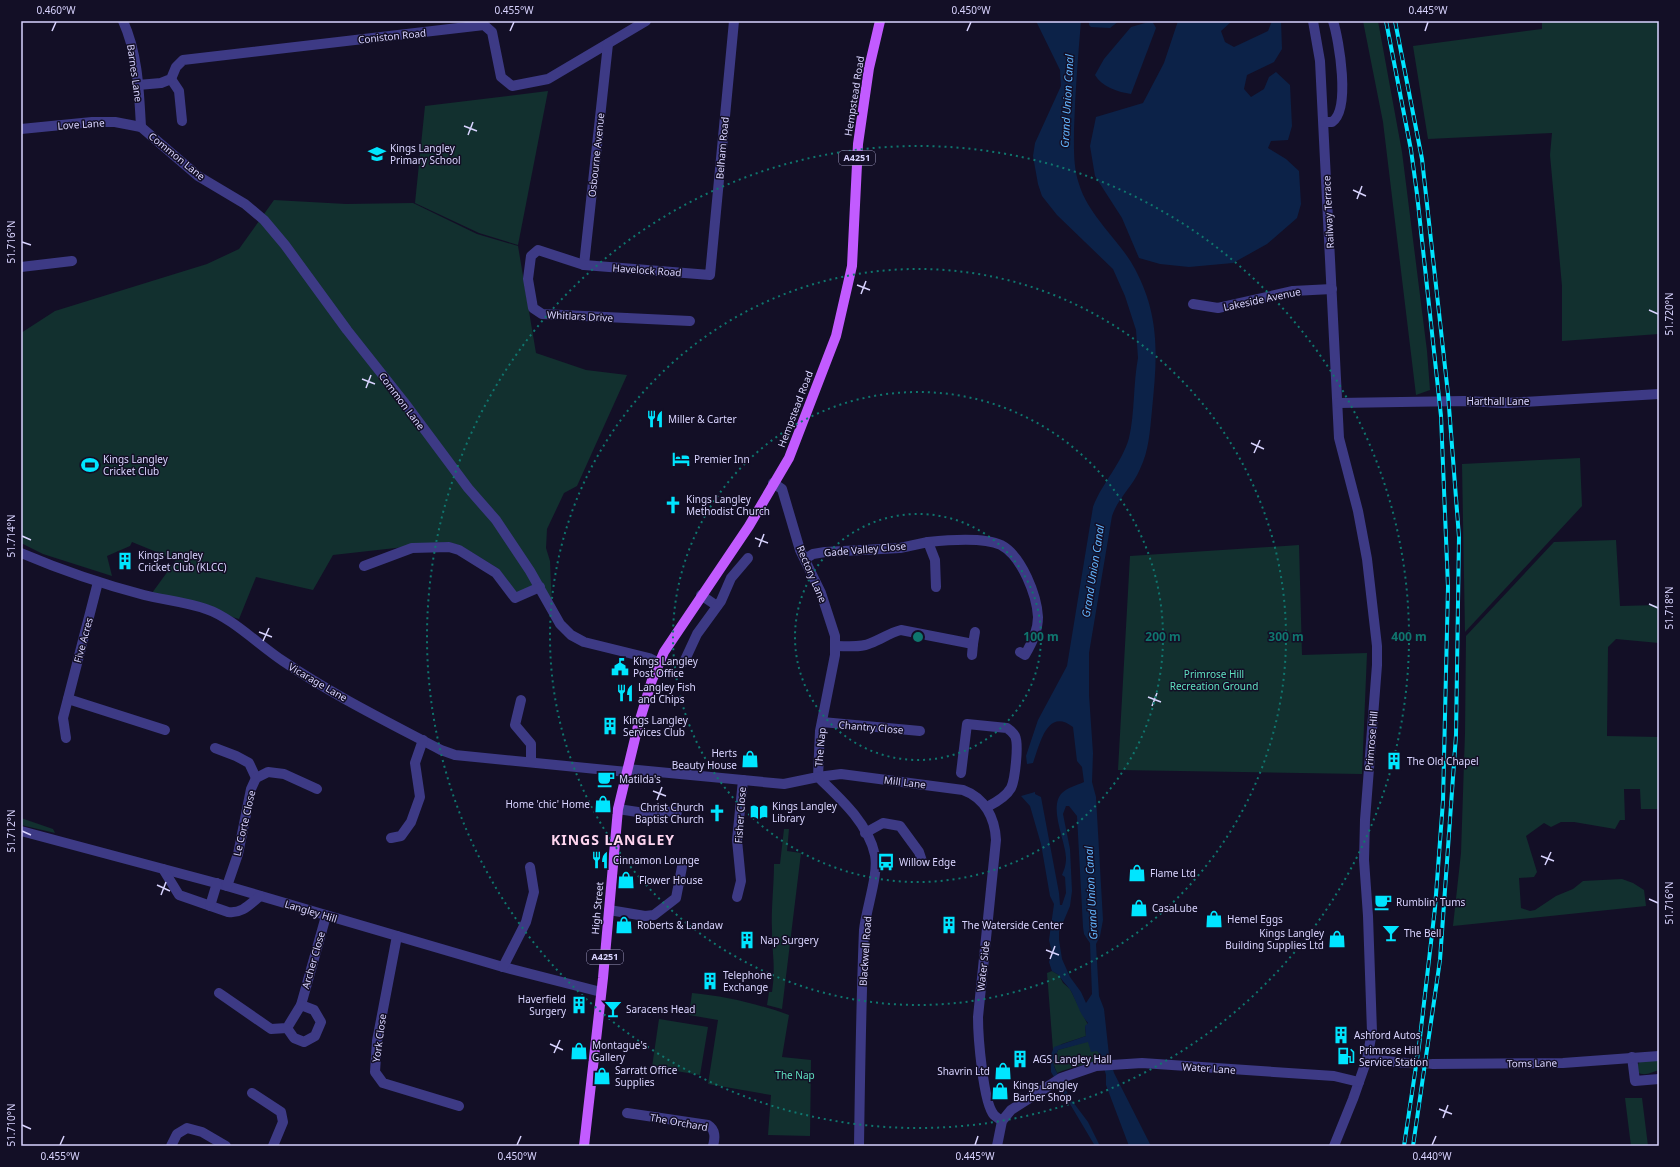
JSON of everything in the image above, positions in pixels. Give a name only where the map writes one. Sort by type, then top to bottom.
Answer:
[{"type":"main road","name":"Hempstead Road","points":[[627,770],[645,698],[659,663],[701,595],[749,526],[789,458],[836,336],[852,266],[858,144],[869,68],[880,21]]},
{"type":"main road","name":"High Street","points":[[584,1146],[601,992],[618,808],[627,770]]},
{"type":"street","name":"Barnes Lane","points":[[122,21],[131,39],[138,85],[141,127]]},
{"type":"street","name":"Coniston Road","points":[[171,79],[176,67],[183,60],[484,25],[492,32],[501,77],[512,86],[548,79],[646,21]]},
{"type":"street","name":"Belham Road","points":[[710,275],[734,21]]},
{"type":"street","name":"Railway Terrace","points":[[1313,21],[1320,61],[1324,122],[1338,403]]},
{"type":"street","points":[[1324,122],[1332,122],[1339,113],[1341,93],[1341,56],[1338,36],[1333,21]]},
{"type":"street","name":"Osbourne Avenue","points":[[584,266],[608,44]]},
{"type":"street","points":[[138,85],[161,83],[171,79],[179,91],[182,121]]},
{"type":"street","name":"Love Lane","points":[[21,129],[92,122],[115,122],[141,127]]},
{"type":"street","name":"Common Lane","points":[[141,127],[198,176],[245,204],[264,220],[285,244],[468,488],[496,520],[540,588],[560,624],[570,636],[594,645],[622,651],[659,663]]},
{"type":"street","name":"Whitlars Drive","points":[[584,266],[538,250],[531,256],[528,279],[533,308],[542,314],[690,321]]},
{"type":"street","points":[[21,267],[72,261]]},
{"type":"street","name":"Havelock Road","points":[[584,266],[710,275]]},
{"type":"street","name":"Lakeside Avenue","points":[[1193,304],[1218,308],[1293,291],[1332,289]]},
{"type":"street","name":"Harthall Lane","points":[[1338,403],[1464,401],[1506,403],[1659,394]]},
{"type":"street","name":"Primrose Hill","points":[[1334,1146],[1359,1082],[1371,1045],[1372,1014],[1364,853],[1365,820],[1377,665],[1377,646],[1367,559],[1358,511],[1342,454],[1338,403]]},
{"type":"street","name":"Rectory Lane","points":[[773,483],[782,489],[805,559],[821,593],[830,618],[836,646]]},
{"type":"street","points":[[928,542],[935,560],[936,588]]},
{"type":"street","name":"Gade Valley Close","points":[[805,559],[813,554],[819,553],[900,548],[928,542],[991,542],[1002,546],[1012,554],[1026,576],[1036,605],[1038,618],[1036,631],[1025,655]]},
{"type":"street","points":[[364,566],[412,548],[448,547],[459,550],[496,573],[515,598],[540,588]]},
{"type":"street","name":"Vicarage Lane","points":[[21,553],[52,566],[98,582],[145,595],[206,609],[229,622],[284,662],[441,750],[455,755],[627,770]]},
{"type":"street","points":[[684,662],[697,634],[717,606],[737,570],[748,558]]},
{"type":"street","name":"Five Acres","points":[[66,738],[63,718],[98,582]]},
{"type":"street","points":[[701,595],[717,606]]},
{"type":"street","points":[[836,646],[867,645],[890,633],[901,630],[973,644]]},
{"type":"street","points":[[972,655],[975,632]]},
{"type":"street","name":"The Nap","points":[[627,770],[784,784],[818,777],[822,722],[836,646]]},
{"type":"street","points":[[68,699],[165,730]]},
{"type":"street","points":[[521,700],[515,725],[531,744],[531,762]]},
{"type":"street","points":[[960,773],[967,721],[1007,728],[1016,737],[1014,780],[1010,789],[1002,798],[987,807]]},
{"type":"street","name":"Chantry Close","points":[[822,722],[920,731]]},
{"type":"street","points":[[391,838],[401,836],[411,822],[420,797],[415,763],[423,740]]},
{"type":"street","points":[[215,748],[236,756],[248,763],[256,778]]},
{"type":"street","name":"Le Corte Close","points":[[228,886],[238,854],[251,789],[256,778],[268,772],[284,774],[317,789]]},
{"type":"street","name":"Mill Lane","points":[[818,777],[841,774],[963,790],[972,793],[987,807]]},
{"type":"street","name":"Blackwell Road","points":[[818,777],[848,808],[872,844],[875,856],[864,928],[859,1146]]},
{"type":"street","name":"Fisher Close","points":[[737,897],[741,881],[737,840],[743,780]]},
{"type":"street","name":"Water Side","points":[[987,807],[992,817],[996,840],[978,1017],[978,1037],[988,1103],[994,1115],[1002,1121]]},
{"type":"street","points":[[618,808],[651,814],[657,810],[677,812]]},
{"type":"street","points":[[865,833],[883,823],[900,826],[919,852],[922,861]]},
{"type":"street","name":"Langley Hill","points":[[21,831],[228,886],[503,967],[601,992]]},
{"type":"street","points":[[503,967],[526,922],[534,892],[530,867]]},
{"type":"street","points":[[609,910],[645,916],[654,915],[676,898],[682,867]]},
{"type":"street","points":[[163,869],[179,895],[234,913],[242,911],[260,896]]},
{"type":"street","points":[[210,906],[217,883]]},
{"type":"street","name":"Archer Close","points":[[287,1028],[301,1005],[326,916]]},
{"type":"street","name":"York Close","points":[[397,936],[377,1041],[375,1072],[383,1083],[459,1106]]},
{"type":"street","points":[[219,993],[271,1029],[287,1028],[294,1038],[304,1042],[315,1036],[321,1022],[314,1010],[301,1005]]},
{"type":"street","name":"Toms Lane","points":[[1432,1064],[1563,1063],[1659,1056]]},
{"type":"street","points":[[1632,1057],[1635,1081],[1659,1079]]},
{"type":"street","points":[[1367,1059],[1406,1063]]},
{"type":"street","name":"Water Lane","points":[[1002,1121],[1011,1110],[1057,1080],[1096,1066],[1142,1063],[1334,1076],[1359,1082]]},
{"type":"street","points":[[252,1093],[281,1112],[283,1122],[273,1146]]},
{"type":"street","name":"The Orchard","points":[[627,1113],[708,1125],[714,1132],[713,1146]]},
{"type":"street","points":[[996,1146],[1002,1121]]},
{"type":"street","points":[[171,1146],[177,1134],[187,1128],[202,1132],[226,1146]]},
{"type":"green space","points":[[1363,21],[1378,21],[1402,152],[1427,351],[1430,390],[1416,395],[1383,122]]},
{"type":"green space","points":[[1542,21],[1659,21],[1659,334],[1562,341],[1562,286],[1550,155],[1552,133],[1428,139],[1413,46],[1542,29]]},
{"type":"green space","points":[[548,91],[518,245],[479,233],[415,203],[425,106]]},
{"type":"green space","points":[[274,200],[346,204],[413,203],[477,234],[518,246],[536,353],[586,370],[627,375],[577,486],[564,493],[547,529],[546,548],[550,561],[552,608],[540,586],[517,595],[499,569],[461,546],[449,542],[333,555],[313,590],[256,577],[239,619],[152,593],[176,560],[132,542],[130,546],[107,556],[112,576],[43,554],[21,543],[21,333],[55,311],[207,264],[239,249]]},
{"type":"green space","points":[[1580,458],[1582,506],[1465,632],[1462,464]]},
{"type":"green space","points":[[1616,540],[1620,606],[1659,605],[1659,643],[1616,639],[1608,647],[1607,736],[1659,737],[1659,809],[1641,809],[1640,789],[1624,789],[1625,820],[1620,820],[1615,829],[1574,822],[1561,822],[1551,827],[1544,823],[1526,836],[1537,872],[1534,877],[1519,878],[1521,908],[1530,911],[1535,910],[1556,896],[1573,889],[1583,881],[1622,879],[1633,883],[1644,890],[1646,906],[1453,926],[1461,853],[1465,733],[1466,636],[1554,542]]},
{"type":"green space","name":"Primrose Hill Recreation Ground","points":[[1299,545],[1302,655],[1367,653],[1362,774],[1118,770],[1130,556]]},
{"type":"green space","points":[[21,818],[53,829],[55,833],[21,825]]},
{"type":"green space","points":[[784,829],[789,829],[787,851],[801,853],[782,1009],[767,1005],[769,992],[772,992],[774,975],[772,922],[774,864],[780,864]]},
{"type":"green space","points":[[1052,971],[1059,975],[1063,983],[1070,989],[1088,1025],[1085,1026],[1086,1036],[1062,1044],[1053,1050],[1047,973]]},
{"type":"green space","points":[[692,993],[741,1001],[789,1015],[782,1057],[811,1060],[810,1136],[768,1135],[771,1095],[708,1084],[718,1020],[689,1015]]},
{"type":"green space","points":[[659,1019],[708,1027],[700,1075],[652,1067]]},
{"type":"green space","points":[[1088,1041],[1100,1054],[1102,1063],[1079,1066],[1057,1073],[1053,1063],[1058,1050]]},
{"type":"green space","points":[[1659,1059],[1659,1070],[1646,1074],[1637,1072],[1637,1066],[1640,1061]]},
{"type":"green space","points":[[1625,1098],[1642,1098],[1648,1146],[1631,1146]]},
{"type":"water","name":"Grand Union Canal","points":[[1036,21],[1081,21],[1074,130],[1074,157],[1077,177],[1090,207],[1135,269],[1149,304],[1155,338],[1155,373],[1149,440],[1143,462],[1137,475],[1118,503],[1112,516],[1089,653],[1089,695],[1093,753],[1092,782],[1096,797],[1103,920],[1100,936],[1096,944],[1099,996],[1104,1009],[1109,1055],[1114,1073],[1151,1146],[1129,1146],[1106,1085],[1106,1075],[1100,1054],[1097,1051],[1091,1052],[1088,1042],[1058,1050],[1053,1063],[1070,1098],[1088,1122],[1100,1146],[1095,1146],[1051,1072],[1051,1055],[1054,1047],[1086,1036],[1085,1026],[1088,1023],[1080,1011],[1071,991],[1059,975],[1052,971],[1049,962],[1052,953],[1049,940],[1054,904],[1050,896],[1041,844],[1030,806],[1021,796],[1035,792],[1035,794],[1041,797],[1060,905],[1062,905],[1066,893],[1065,877],[1062,875],[1066,858],[1057,816],[1058,799],[1064,791],[1084,782],[1082,767],[1077,761],[1073,727],[1064,722],[1057,722],[1051,725],[1046,730],[1042,738],[1033,763],[1027,764],[1026,756],[1038,720],[1067,666],[1093,507],[1101,490],[1122,456],[1129,438],[1138,358],[1136,330],[1125,296],[1113,269],[1057,215],[1042,196],[1038,184],[1033,156],[1035,143],[1061,86],[1060,70]],"holes":[[[1066,806],[1069,806],[1077,816],[1083,927],[1084,934],[1090,943],[1092,994],[1086,1003],[1081,992],[1070,977],[1062,959],[1059,940],[1059,932],[1070,906],[1072,891],[1070,849],[1063,814]]]},
{"type":"water","points":[[1089,21],[1119,21],[1110,28],[1091,27],[1089,25]]},
{"type":"water","points":[[1152,21],[1156,28],[1131,94],[1121,92],[1102,83],[1095,75],[1104,59],[1131,27]]},
{"type":"water","points":[[1178,21],[1232,21],[1221,31],[1225,42],[1234,47],[1268,31],[1272,21],[1281,21],[1282,49],[1274,62],[1247,75],[1244,89],[1251,97],[1264,89],[1269,77],[1276,72],[1290,85],[1292,126],[1288,140],[1271,141],[1268,148],[1286,159],[1299,171],[1301,204],[1297,218],[1267,244],[1233,263],[1189,267],[1160,264],[1139,258],[1122,218],[1095,176],[1090,146],[1096,117],[1143,103],[1164,63]]},
{"type":"tunnel","points":[[1406,1063],[1432,1064]]},
{"type":"railway","points":[[1386,21],[1411,150],[1417,194],[1441,416],[1448,587],[1443,801],[1435,908],[1419,1046],[1404,1146]]},
{"type":"railway","points":[[1395,21],[1422,159],[1448,394],[1459,537],[1456,735],[1440,960],[1413,1146]]},
{"type":"place","name":"Kings Langley Primary School","points":[[377,154]]},
{"type":"place","name":"Miller & Carter","points":[[655,419]]},
{"type":"place","name":"Premier Inn","points":[[681,459]]},
{"type":"place","name":"Kings Langley Cricket Club","points":[[90,465]]},
{"type":"place","name":"Kings Langley Methodist Church","points":[[673,505]]},
{"type":"place","name":"Kings Langley Cricket Club (KLCC)","points":[[125,561]]},
{"type":"place","name":"Kings Langley Post Office","points":[[620,667]]},
{"type":"place","name":"Langley Fish and Chips","points":[[625,693]]},
{"type":"place","name":"Kings Langley Services Club","points":[[610,726]]},
{"type":"place","name":"Herts Beauty House","points":[[750,759]]},
{"type":"place","name":"The Old Chapel","points":[[1394,761]]},
{"type":"place","name":"Matilda's","points":[[606,779]]},
{"type":"place","name":"Home 'chic' Home","points":[[603,804]]},
{"type":"place","name":"Kings Langley Library","points":[[759,812]]},
{"type":"place","name":"Christ Church Baptist Church","points":[[717,813]]},
{"type":"place","name":"Cinnamon Lounge","points":[[600,860]]},
{"type":"place","name":"Willow Edge","points":[[886,862]]},
{"type":"place","name":"Flame Ltd","points":[[1137,873]]},
{"type":"place","name":"Flower House","points":[[626,880]]},
{"type":"place","name":"Rumblin' Tums","points":[[1383,902]]},
{"type":"place","name":"CasaLube","points":[[1139,908]]},
{"type":"place","name":"Hemel Eggs","points":[[1214,919]]},
{"type":"place","name":"Roberts & Landaw","points":[[624,925]]},
{"type":"place","name":"The Waterside Center","points":[[949,925]]},
{"type":"place","name":"The Bell","points":[[1391,933]]},
{"type":"place","name":"Kings Langley Building Supplies Ltd","points":[[1337,939]]},
{"type":"place","name":"Nap Surgery","points":[[747,940]]},
{"type":"place","name":"Telephone Exchange","points":[[710,981]]},
{"type":"place","name":"Haverfield Surgery","points":[[579,1005]]},
{"type":"place","name":"Saracens Head","points":[[613,1009]]},
{"type":"place","name":"Ashford Autos","points":[[1341,1035]]},
{"type":"place","name":"Montague's Gallery","points":[[579,1051]]},
{"type":"place","name":"Primrose Hill Service Station","points":[[1346,1056]]},
{"type":"place","name":"AGS Langley Hall","points":[[1020,1059]]},
{"type":"place","name":"Shavrin Ltd","points":[[1003,1071]]},
{"type":"place","name":"Sarratt Office Supplies","points":[[602,1076]]},
{"type":"place","name":"Kings Langley Barber Shop","points":[[1000,1091]]},
{"type":"district","name":"KINGS LANGLEY","points":[[613,840]]}]
